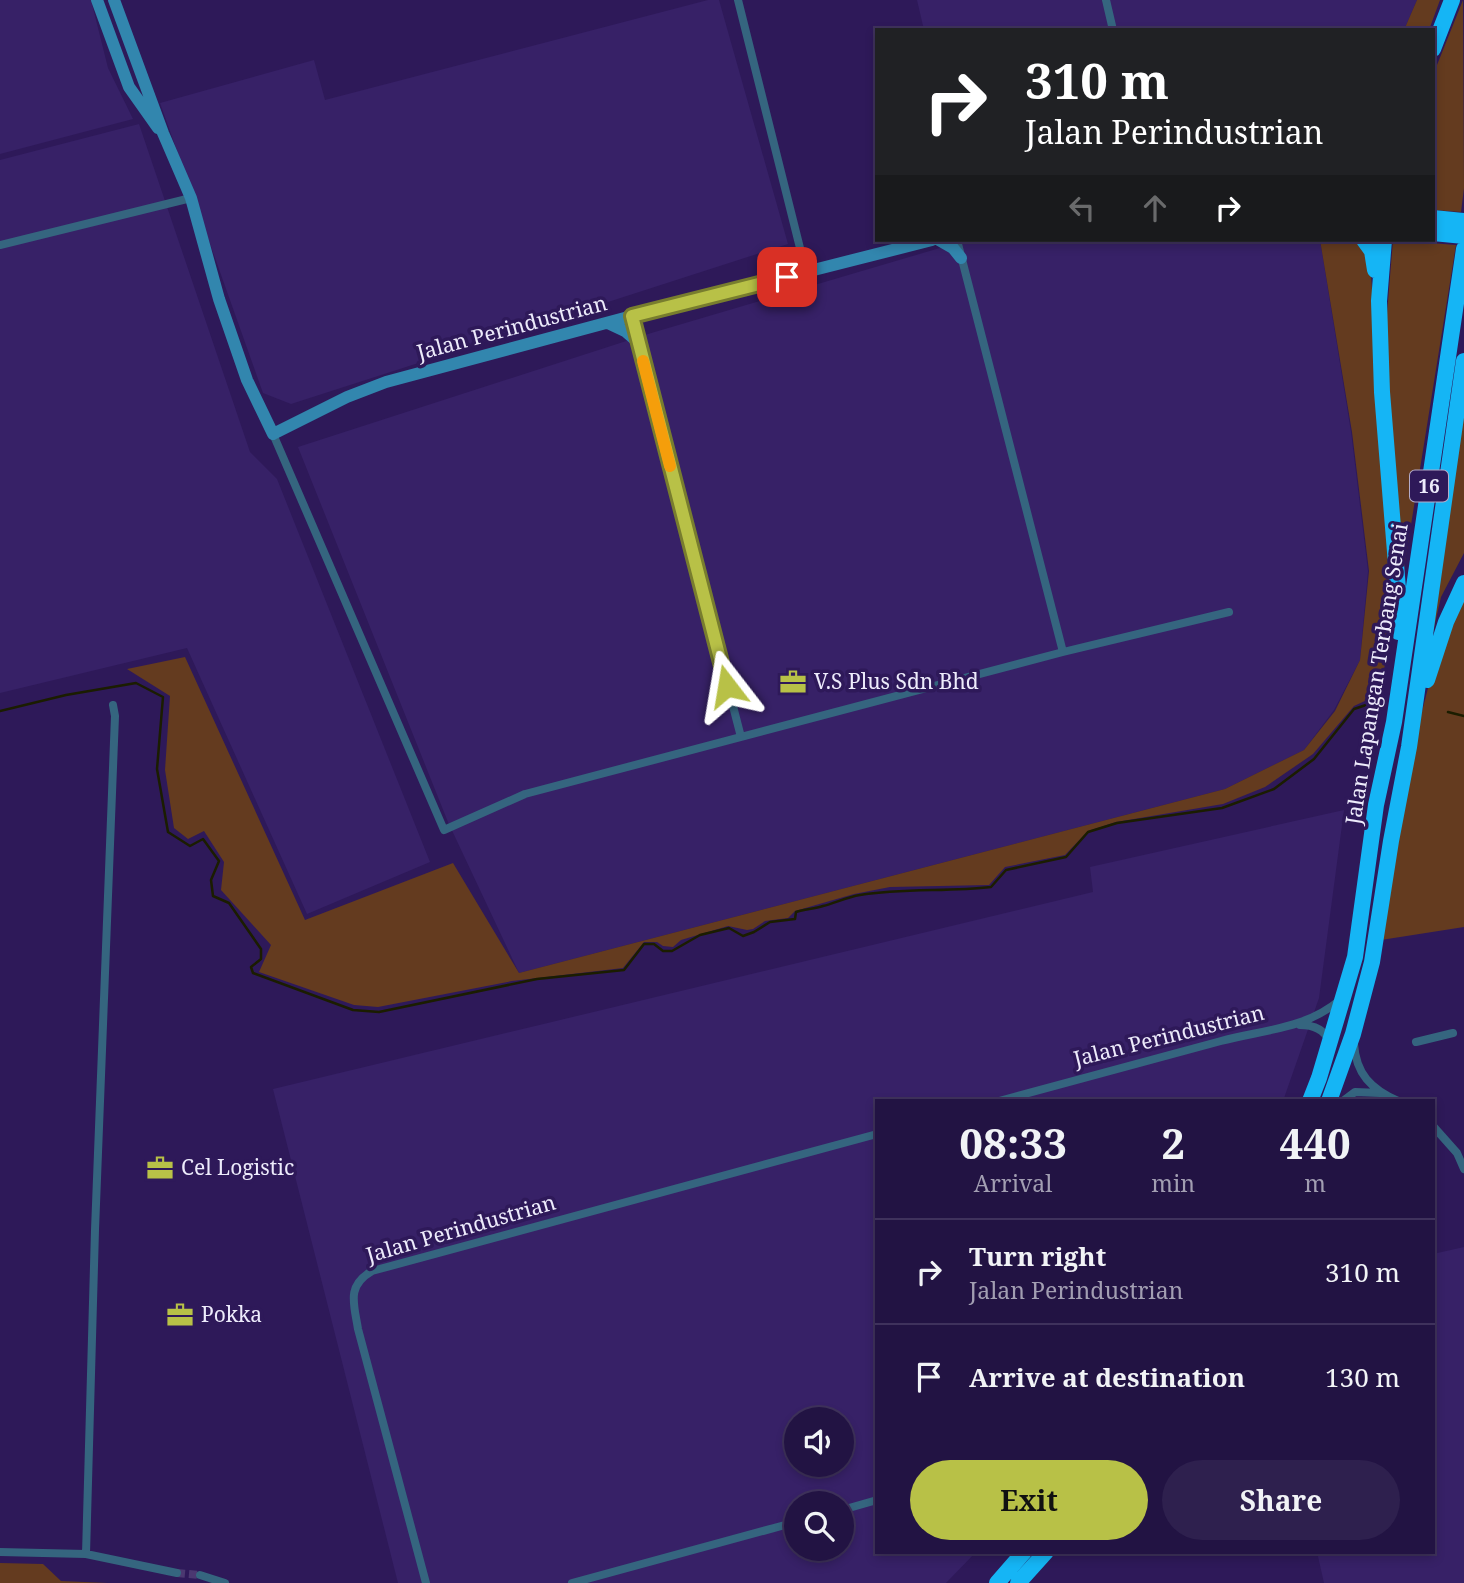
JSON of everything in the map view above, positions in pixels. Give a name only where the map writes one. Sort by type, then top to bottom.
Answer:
[{"type":"highway","points":[[1435,44],[1452,0]]},
{"type":"highway","points":[[1435,219],[1461,232]]},
{"type":"highway","points":[[1435,233],[1461,232]]},
{"type":"highway","name":"Jalan Lapangan Terbang Senai","points":[[1311,1099],[1354,957],[1376,805],[1394,722],[1461,232]]},
{"type":"highway","points":[[1365,242],[1372,251],[1379,301],[1382,392],[1399,601],[1393,691],[1394,722]]},
{"type":"highway","points":[[1379,301],[1384,242]]},
{"type":"highway","name":"Jalan Lapangan Terbang Senai","points":[[1330,1099],[1353,1034],[1372,962],[1409,747],[1464,361]]},
{"type":"highway","points":[[1409,747],[1436,650],[1464,583]]},
{"type":"highway","points":[[997,1583],[1022,1554]]},
{"type":"highway","points":[[1018,1583],[1044,1554]]},
{"type":"main road","points":[[97,0],[128,87],[163,133]]},
{"type":"main road","points":[[114,0],[163,133],[191,198],[219,299],[247,380],[273,434]]},
{"type":"main road","name":"Jalan Perindustrian","points":[[273,434],[347,397],[386,382],[924,242]]},
{"type":"main road","points":[[942,242],[953,248],[961,258]]},
{"type":"main road","points":[[608,323],[625,331],[639,344]]},
{"type":"street","points":[[738,0],[806,272]]},
{"type":"street","points":[[1106,0],[1113,28]]},
{"type":"street","points":[[0,246],[191,198]]},
{"type":"street","points":[[957,242],[1063,652]]},
{"type":"street","points":[[632,316],[741,737]]},
{"type":"street","points":[[273,434],[444,830],[525,794],[1063,652],[1229,612]]},
{"type":"street","points":[[86,1553],[95,1230],[115,716],[113,705]]},
{"type":"street","name":"Jalan Perindustrian","points":[[1006,1099],[1251,1032],[1297,1025],[1323,1013],[1343,998]]},
{"type":"street","points":[[1297,1025],[1321,1030],[1329,1043]]},
{"type":"street","points":[[1416,1042],[1453,1033]]},
{"type":"street","points":[[1353,1034],[1359,1070],[1382,1094]]},
{"type":"street","points":[[1346,1099],[1355,1092],[1382,1094],[1393,1099]]},
{"type":"street","points":[[1435,1128],[1461,1152],[1464,1169]]},
{"type":"street","name":"Jalan Perindustrian","points":[[426,1583],[358,1329],[352,1297],[363,1276],[372,1271],[875,1135]]},
{"type":"street","points":[[854,1507],[875,1501]]},
{"type":"street","points":[[572,1583],[784,1525]]},
{"type":"street","points":[[0,1552],[86,1553],[177,1573]]},
{"type":"street","points":[[200,1575],[225,1583]]},
{"type":"shaded area","points":[[0,0],[91,0],[108,68],[133,119],[0,154]]},
{"type":"shaded area","points":[[708,0],[719,0],[788,244],[291,404],[263,393],[160,103],[314,60],[325,100]]},
{"type":"shaded area","points":[[917,0],[1417,0],[1405,28],[924,28]]},
{"type":"shaded area","points":[[1417,0],[1440,0],[1430,28],[1405,28]]},
{"type":"shaded area","points":[[1463,0],[1464,188],[1461,212],[1435,210],[1435,70]]},
{"type":"shaded area","points":[[139,124],[250,452],[277,479],[430,862],[307,914],[187,648],[0,693],[0,160]]},
{"type":"shaded area","points":[[960,242],[1320,242],[1351,432],[1368,571],[1360,660],[1334,710],[1304,750],[1225,789],[519,973],[448,822],[298,447],[648,334]]},
{"type":"shaded area","points":[[1320,242],[1359,242],[1370,261],[1394,596],[1380,694],[1354,706],[1313,754],[1265,787],[1223,804],[1116,822],[1088,831],[1065,855],[1005,867],[989,885],[890,887],[854,894],[795,911],[788,918],[765,921],[753,929],[728,926],[681,940],[673,947],[657,942],[644,942],[623,968],[512,981],[378,1007],[354,1005],[259,972],[271,945],[221,890],[224,862],[204,831],[188,839],[174,828],[165,770],[170,696],[127,669],[185,657],[305,920],[453,863],[519,973],[1225,789],[1304,750],[1335,711],[1360,660],[1369,571],[1352,432]]},
{"type":"shaded area","points":[[1393,242],[1456,245],[1401,587],[1385,338]]},
{"type":"shaded area","points":[[1464,409],[1464,553],[1441,597],[1431,641]]},
{"type":"shaded area","points":[[1464,595],[1464,927],[1381,940],[1417,731],[1436,657]]},
{"type":"shaded area","points":[[1344,810],[1319,998],[1284,1099],[875,1099],[875,1554],[974,1554],[946,1583],[398,1583],[273,1089],[1093,892],[1090,867]]},
{"type":"shaded area","points":[[1464,1247],[1464,1583],[1324,1583],[1317,1554],[1435,1554],[1435,1254]]},
{"type":"shaded area","points":[[0,1563],[43,1564],[61,1581],[108,1583],[0,1583]]},
{"type":"waterway","points":[[0,711],[66,695],[136,683],[163,697],[157,769],[168,832],[190,846],[203,839],[219,861],[211,880],[213,896],[229,903],[261,949],[261,959],[251,967],[253,973],[353,1010],[379,1012],[537,979],[624,970],[644,944],[654,944],[663,951],[672,951],[700,935],[729,928],[743,936],[770,922],[795,919],[796,912],[855,896],[991,887],[1006,870],[1066,857],[1088,832],[1117,823],[1222,808],[1274,789],[1314,759],[1354,709],[1375,702]]},
{"type":"waterway","points":[[1448,712],[1464,716]]},
{"type":"tunnel","points":[[177,1573],[200,1575]]},
{"type":"slow traffic","points":[[643,361],[670,466]]},
{"type":"place","name":"V.S Plus Sdn Bhd","points":[[793,682]]},
{"type":"place","name":"Cel Logistic","points":[[160,1168]]},
{"type":"place","name":"Pokka","points":[[180,1315]]},
{"type":"route","points":[[727,686],[632,316],[787,277]]}]
